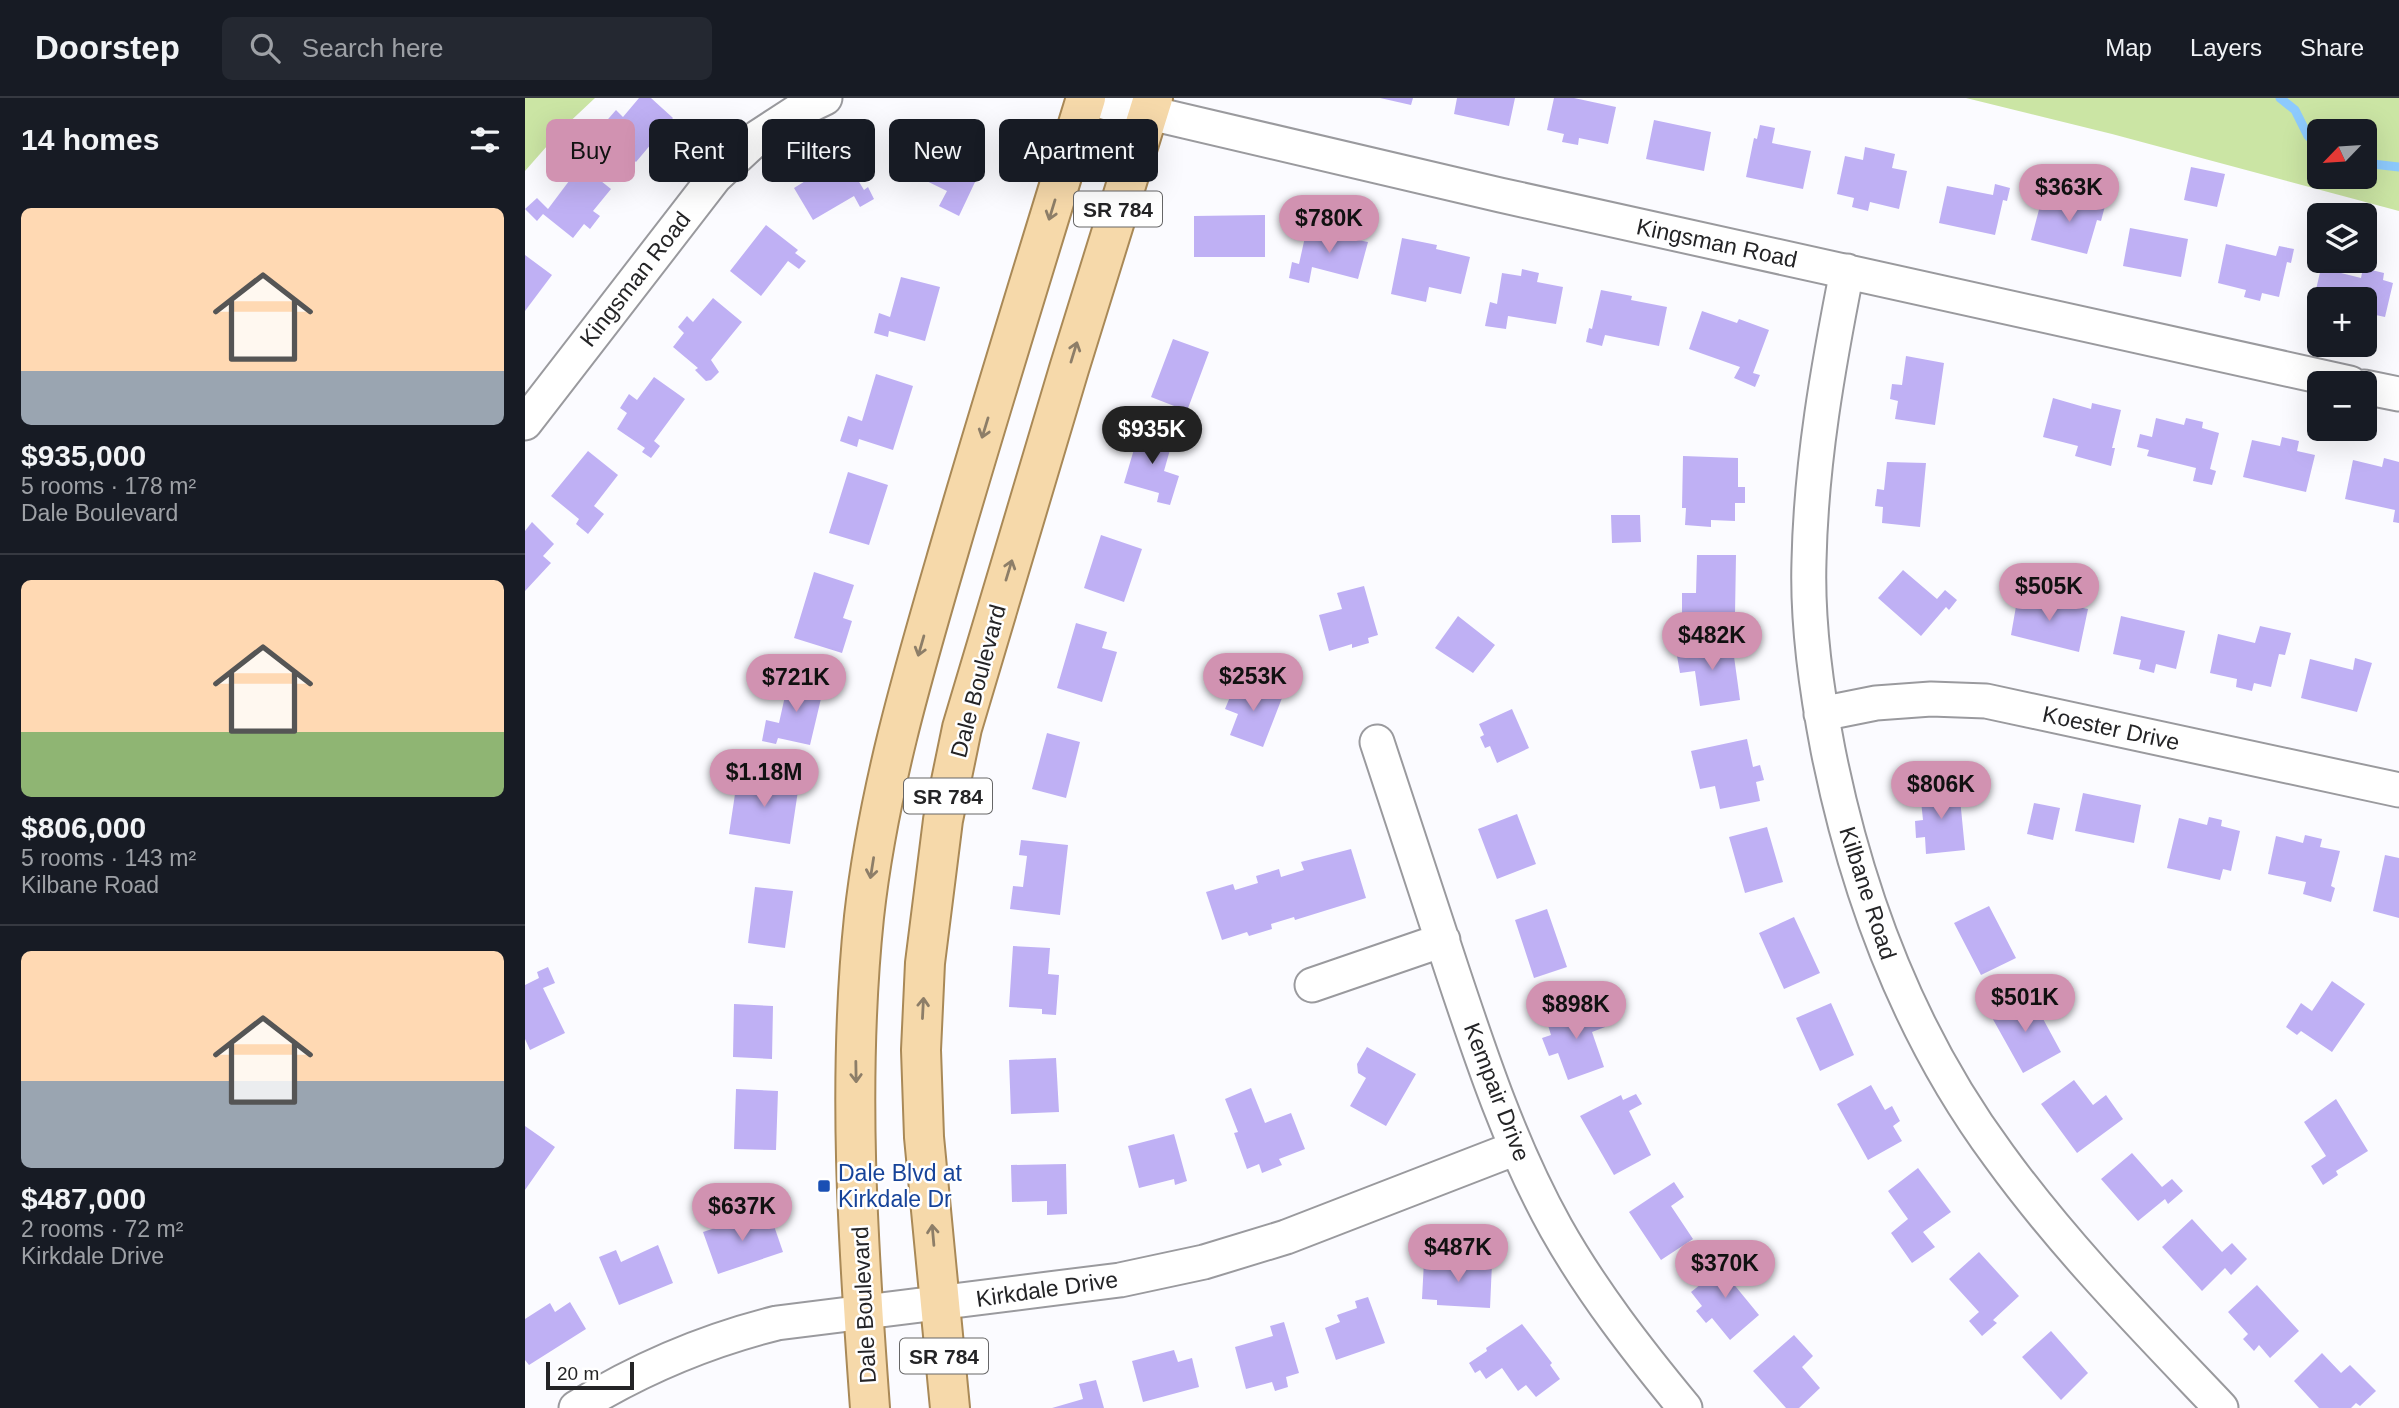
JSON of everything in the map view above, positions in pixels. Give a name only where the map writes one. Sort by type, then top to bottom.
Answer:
[{"type":"main road","name":"Dale Boulevard","points":[[870,1408],[858,1196],[856,1025],[864,914],[883,802],[912,678],[1086,98]]},
{"type":"main road","name":"Dale Boulevard","points":[[950,1408],[924,1137],[921,1050],[925,963],[943,820],[962,728],[1072,356],[1150,105]]},
{"type":"street","name":"Kingsman Road","points":[[525,423],[715,177],[758,138],[798,111],[825,98]]},
{"type":"street","name":"Kingsman Road","points":[[1086,98],[1150,105],[1500,195],[2307,373]]},
{"type":"street","name":"Kilbane Road","points":[[1847,271],[1826,376],[1813,482],[1809,564],[1821,714],[1839,806],[1862,886],[1891,964],[1927,1040],[1999,1156],[2062,1236],[2115,1297],[2221,1408]]},
{"type":"street","points":[[2377,390],[2399,394]]},
{"type":"street","name":"Koester Drive","points":[[1821,714],[1889,702],[1931,699],[1986,701],[2399,790]]},
{"type":"street","name":"Kempair Drive","points":[[1377,741],[1488,1077],[1516,1148],[1556,1227],[1590,1283],[1637,1350],[1685,1408]]},
{"type":"street","points":[[1312,985],[1443,940]]},
{"type":"street","name":"Kirkdale Drive","points":[[576,1408],[617,1383],[676,1355],[738,1333],[777,1324],[863,1312],[1120,1280],[1204,1262],[1286,1237],[1516,1148]]},
{"type":"green space","points":[[525,98],[595,98],[573,119],[546,119],[546,147],[525,171]]},
{"type":"green space","points":[[1966,98],[2399,98],[2399,211],[2317,189],[2377,189],[2377,119],[2307,119],[2307,186]]},
{"type":"building","points":[[639,98],[651,98],[673,118],[649,119],[649,147],[636,162],[635,119],[608,119],[616,110],[623,117]]},
{"type":"building","points":[[1380,98],[1413,98],[1411,105]]},
{"type":"building","points":[[1457,98],[1515,98],[1509,126],[1454,114]]},
{"type":"building","points":[[1554,98],[1574,98],[1616,107],[1608,144],[1579,138],[1578,145],[1562,142],[1564,134],[1547,130]]},
{"type":"building","points":[[1654,120],[1711,132],[1704,171],[1646,159]]},
{"type":"building","points":[[1760,125],[1775,128],[1772,143],[1811,151],[1803,189],[1746,177],[1754,138],[1757,139]]},
{"type":"building","points":[[1865,147],[1895,154],[1892,168],[1907,171],[1899,209],[1870,202],[1868,211],[1852,207],[1854,198],[1837,194],[1845,156],[1863,160]]},
{"type":"building","points":[[2191,167],[2225,174],[2217,207],[2184,200]]},
{"type":"building","points":[[568,182],[602,182],[611,189],[593,211],[600,216],[590,229],[584,224],[573,238],[543,214],[537,221],[525,209],[537,198],[548,209]]},
{"type":"building","points":[[804,182],[859,182],[864,190],[868,187],[874,199],[860,207],[854,196],[813,220],[794,188]]},
{"type":"building","points":[[929,182],[975,182],[959,216],[939,206],[947,191]]},
{"type":"building","points":[[1995,184],[2010,188],[2007,201],[2003,200],[1995,235],[1939,223],[1947,186],[1993,195]]},
{"type":"building","points":[[2073,194],[2106,202],[2101,221],[2097,220],[2087,254],[2031,240],[2041,202],[2069,208]]},
{"type":"building","points":[[1265,215],[1265,257],[1194,257],[1194,216]]},
{"type":"building","points":[[1327,224],[1340,227],[1338,236],[1368,242],[1358,279],[1312,267],[1309,283],[1289,278],[1292,262],[1299,264],[1307,228],[1325,232]]},
{"type":"building","points":[[766,225],[798,250],[795,253],[806,261],[799,269],[788,261],[761,296],[730,271]]},
{"type":"building","points":[[2130,228],[2188,239],[2181,277],[2123,266]]},
{"type":"building","points":[[1402,238],[1437,245],[1436,249],[1470,257],[1461,294],[1429,287],[1426,302],[1391,294]]},
{"type":"building","points":[[2226,244],[2276,256],[2279,246],[2294,249],[2291,263],[2287,262],[2279,297],[2262,293],[2260,301],[2244,297],[2246,290],[2218,283]]},
{"type":"building","points":[[525,255],[552,275],[525,311]]},
{"type":"building","points":[[1522,269],[1539,273],[1537,282],[1563,287],[1556,324],[1508,316],[1506,329],[1485,326],[1490,302],[1497,304],[1502,273],[1521,276]]},
{"type":"building","points":[[2377,271],[2384,273],[2383,280],[2393,283],[2385,317],[2377,315],[2377,287],[2317,287],[2320,273],[2341,273],[2361,278],[2362,273]]},
{"type":"building","points":[[901,277],[940,287],[925,341],[889,331],[888,337],[874,333],[879,313],[890,317]]},
{"type":"building","points":[[1601,290],[1632,296],[1631,300],[1667,307],[1659,346],[1605,335],[1602,346],[1586,342],[1589,328],[1592,329]]},
{"type":"building","points":[[713,298],[742,322],[711,360],[719,372],[706,381],[695,370],[698,368],[673,347],[684,333],[678,327],[687,316],[693,322]]},
{"type":"building","points":[[1702,311],[1737,323],[1739,319],[1769,330],[1753,373],[1760,375],[1755,387],[1734,378],[1740,367],[1689,349]]},
{"type":"building","points":[[1173,339],[1209,352],[1187,411],[1151,397]]},
{"type":"building","points":[[1906,356],[1944,363],[1935,425],[1895,419],[1898,401],[1890,399],[1892,384],[1902,385]]},
{"type":"building","points":[[876,374],[913,386],[893,450],[859,439],[857,447],[840,441],[848,416],[862,421]]},
{"type":"building","points":[[654,377],[685,399],[654,441],[660,446],[651,458],[642,452],[645,448],[617,429],[627,413],[620,408],[629,394],[637,400]]},
{"type":"building","points":[[2053,398],[2091,409],[2092,403],[2121,410],[2112,448],[2115,448],[2111,466],[2075,456],[2078,446],[2043,437]]},
{"type":"building","points":[[2156,418],[2184,425],[2186,418],[2203,422],[2202,428],[2219,433],[2210,469],[2216,471],[2212,485],[2193,481],[2196,468],[2147,456],[2149,450],[2137,447],[2140,434],[2152,437]]},
{"type":"building","points":[[1140,429],[1173,439],[1164,471],[1179,476],[1170,505],[1157,502],[1159,493],[1124,483]]},
{"type":"building","points":[[2282,437],[2299,441],[2297,451],[2315,455],[2306,492],[2243,477],[2252,440],[2280,446]]},
{"type":"building","points":[[588,451],[618,475],[594,506],[604,514],[588,534],[576,524],[579,519],[551,496]]},
{"type":"building","points":[[1683,456],[1738,458],[1738,487],[1745,487],[1745,503],[1735,503],[1735,521],[1711,520],[1711,527],[1685,525],[1686,508],[1682,508]]},
{"type":"building","points":[[2384,458],[2399,462],[2399,523],[2393,522],[2395,510],[2345,499],[2353,460],[2382,467]]},
{"type":"building","points":[[1887,462],[1926,463],[1920,527],[1882,523],[1883,507],[1875,506],[1877,489],[1884,490]]},
{"type":"building","points":[[848,472],[888,485],[869,545],[829,533]]},
{"type":"building","points":[[1611,515],[1640,515],[1641,542],[1612,543]]},
{"type":"building","points":[[532,522],[554,544],[543,556],[551,563],[525,591],[525,531]]},
{"type":"building","points":[[1101,535],[1142,549],[1124,602],[1084,588]]},
{"type":"building","points":[[1697,555],[1736,555],[1735,614],[1682,614],[1682,593],[1696,593]]},
{"type":"building","points":[[1903,570],[1937,599],[1945,590],[1957,600],[1949,610],[1946,607],[1921,636],[1878,598]]},
{"type":"building","points":[[814,572],[854,585],[843,618],[852,621],[842,653],[794,638]]},
{"type":"building","points":[[1364,586],[1378,635],[1368,638],[1369,643],[1352,648],[1352,644],[1329,651],[1319,615],[1342,609],[1337,593]]},
{"type":"building","points":[[2018,595],[2088,609],[2079,652],[2011,635]]},
{"type":"building","points":[[1458,616],[1495,645],[1473,673],[1435,648]]},
{"type":"building","points":[[2121,616],[2185,631],[2176,669],[2156,664],[2154,673],[2139,669],[2141,660],[2113,654]]},
{"type":"building","points":[[1076,623],[1107,632],[1102,648],[1117,652],[1102,702],[1057,688]]},
{"type":"building","points":[[2260,626],[2291,633],[2285,655],[2279,654],[2271,687],[2254,683],[2252,691],[2236,687],[2237,679],[2210,673],[2218,634],[2255,643]]},
{"type":"building","points":[[1732,642],[1740,700],[1700,706],[1695,671],[1680,673],[1676,650]]},
{"type":"building","points":[[2355,658],[2372,663],[2357,712],[2301,698],[2310,659],[2353,670]]},
{"type":"building","points":[[789,678],[824,686],[810,745],[778,738],[776,744],[762,741],[766,720],[779,723]]},
{"type":"building","points":[[1237,680],[1282,698],[1263,747],[1230,735],[1238,714],[1225,709]]},
{"type":"building","points":[[1512,709],[1529,748],[1497,763],[1490,746],[1485,748],[1480,737],[1484,735],[1479,724]]},
{"type":"building","points":[[1047,733],[1080,742],[1066,798],[1032,789]]},
{"type":"building","points":[[1747,739],[1753,767],[1760,765],[1764,780],[1756,782],[1760,801],[1720,809],[1715,786],[1700,789],[1691,751]]},
{"type":"building","points":[[738,774],[799,784],[790,844],[729,834]]},
{"type":"building","points":[[1959,788],[1965,850],[1926,854],[1925,837],[1916,838],[1915,821],[1923,820],[1920,791]]},
{"type":"building","points":[[2083,793],[2141,805],[2134,843],[2075,831]]},
{"type":"building","points":[[2034,803],[2060,808],[2053,840],[2027,834]]},
{"type":"building","points":[[1517,814],[1536,864],[1497,879],[1478,829]]},
{"type":"building","points":[[2209,817],[2222,820],[2221,826],[2240,831],[2231,871],[2223,869],[2220,880],[2167,868],[2179,818],[2207,825]]},
{"type":"building","points":[[1767,827],[1783,882],[1745,893],[1729,837]]},
{"type":"building","points":[[2305,835],[2322,839],[2320,847],[2340,851],[2331,886],[2335,888],[2331,902],[2303,894],[2306,882],[2268,874],[2276,836],[2303,843]]},
{"type":"building","points":[[1021,840],[1068,845],[1060,915],[1010,909],[1013,886],[1023,887],[1027,856],[1019,855]]},
{"type":"building","points":[[1351,849],[1366,898],[1295,920],[1294,917],[1271,924],[1272,929],[1249,936],[1247,932],[1222,940],[1206,892],[1233,884],[1235,890],[1258,883],[1256,876],[1279,869],[1281,877],[1304,870],[1301,862]]},
{"type":"building","points":[[2385,855],[2399,858],[2399,918],[2373,911]]},
{"type":"building","points":[[755,887],[793,891],[785,948],[748,943]]},
{"type":"building","points":[[1989,906],[2016,958],[1981,975],[1954,923]]},
{"type":"building","points":[[1547,909],[1567,967],[1534,978],[1515,920]]},
{"type":"building","points":[[1794,917],[1820,973],[1784,989],[1759,933]]},
{"type":"building","points":[[1013,946],[1050,948],[1048,974],[1059,975],[1056,1015],[1042,1014],[1042,1009],[1009,1007]]},
{"type":"building","points":[[548,967],[555,983],[543,988],[565,1033],[530,1050],[525,1039],[525,985],[539,978],[537,972]]},
{"type":"building","points":[[2332,981],[2365,1004],[2332,1052],[2301,1031],[2297,1035],[2286,1027],[2301,1003],[2312,1011]]},
{"type":"building","points":[[2019,997],[2026,1009],[2035,1004],[2061,1052],[2023,1073],[1990,1014]]},
{"type":"building","points":[[1831,1003],[1854,1055],[1820,1071],[1796,1018]]},
{"type":"building","points":[[734,1004],[773,1006],[772,1059],[733,1057]]},
{"type":"building","points":[[1596,1004],[1605,1027],[1592,1032],[1604,1067],[1568,1080],[1558,1053],[1549,1056],[1542,1038],[1551,1035],[1547,1022]]},
{"type":"building","points":[[1367,1047],[1416,1074],[1386,1126],[1350,1106],[1366,1078],[1358,1073],[1357,1064]]},
{"type":"building","points":[[1056,1058],[1059,1112],[1011,1114],[1009,1060]]},
{"type":"building","points":[[2074,1080],[2093,1105],[2106,1095],[2123,1119],[2077,1153],[2041,1104]]},
{"type":"building","points":[[1871,1085],[1885,1110],[1892,1106],[1900,1121],[1893,1126],[1902,1141],[1868,1160],[1837,1104]]},
{"type":"building","points":[[1251,1088],[1265,1123],[1291,1113],[1305,1149],[1279,1159],[1282,1165],[1262,1173],[1259,1164],[1247,1169],[1234,1133],[1238,1132],[1225,1099]]},
{"type":"building","points":[[736,1089],[778,1091],[776,1150],[734,1149]]},
{"type":"building","points":[[1636,1094],[1642,1104],[1629,1111],[1651,1155],[1614,1175],[1580,1116],[1621,1095],[1623,1100]]},
{"type":"building","points":[[2336,1099],[2368,1151],[2336,1171],[2338,1175],[2323,1185],[2311,1166],[2326,1156],[2304,1122]]},
{"type":"building","points":[[525,1126],[555,1147],[525,1190]]},
{"type":"building","points":[[1174,1134],[1187,1181],[1175,1185],[1174,1179],[1139,1188],[1128,1146]]},
{"type":"building","points":[[2132,1153],[2162,1187],[2172,1179],[2183,1191],[2168,1204],[2165,1199],[2138,1221],[2101,1179]]},
{"type":"building","points":[[1066,1164],[1067,1214],[1047,1215],[1047,1201],[1012,1202],[1011,1165]]},
{"type":"building","points":[[1918,1168],[1951,1212],[1923,1232],[1935,1247],[1912,1263],[1891,1233],[1908,1219],[1888,1191]]},
{"type":"building","points":[[1674,1182],[1684,1197],[1671,1206],[1693,1239],[1661,1260],[1629,1212]]},
{"type":"building","points":[[754,1215],[758,1225],[772,1220],[783,1252],[718,1274],[703,1232]]},
{"type":"building","points":[[2192,1219],[2222,1252],[2232,1243],[2247,1259],[2231,1275],[2225,1268],[2202,1291],[2162,1247]]},
{"type":"building","points":[[658,1245],[673,1283],[619,1305],[599,1257],[616,1250],[621,1262]]},
{"type":"building","points":[[1732,1251],[1743,1264],[1727,1276],[1759,1315],[1730,1340],[1712,1318],[1706,1323],[1696,1311],[1702,1306],[1691,1292],[1720,1269],[1715,1265]]},
{"type":"building","points":[[1979,1252],[2019,1296],[1993,1320],[1997,1323],[1982,1336],[1969,1321],[1979,1312],[1949,1279]]},
{"type":"building","points":[[1424,1261],[1492,1263],[1490,1308],[1437,1305],[1437,1300],[1422,1299]]},
{"type":"building","points":[[2257,1285],[2299,1331],[2270,1358],[2259,1345],[2254,1351],[2243,1339],[2248,1334],[2228,1312]]},
{"type":"building","points":[[1368,1297],[1385,1343],[1336,1360],[1325,1328],[1340,1322],[1337,1315],[1357,1308],[1355,1301]]},
{"type":"building","points":[[570,1302],[586,1329],[529,1365],[525,1360],[525,1319],[550,1303],[555,1312]]},
{"type":"building","points":[[1284,1322],[1299,1373],[1286,1377],[1288,1387],[1275,1391],[1272,1382],[1246,1389],[1235,1347],[1273,1336],[1270,1326]]},
{"type":"building","points":[[1522,1324],[1552,1363],[1550,1365],[1560,1379],[1536,1397],[1526,1385],[1518,1391],[1502,1368],[1486,1379],[1480,1370],[1475,1373],[1469,1363]]},
{"type":"building","points":[[2051,1331],[2088,1373],[2061,1400],[2022,1357]]},
{"type":"building","points":[[1794,1335],[1813,1356],[1802,1367],[1820,1388],[1799,1408],[1786,1408],[1753,1371]]},
{"type":"building","points":[[1174,1350],[1178,1362],[1192,1358],[1199,1387],[1143,1402],[1132,1361]]},
{"type":"building","points":[[2322,1353],[2341,1373],[2350,1365],[2376,1391],[2360,1406],[2356,1403],[2351,1408],[2319,1408],[2294,1381]]},
{"type":"building","points":[[1096,1380],[1104,1408],[1052,1408],[1083,1399],[1079,1384]]},
{"type":"waterway","points":[[2280,98],[2295,110],[2307,134]]},
{"type":"waterway","points":[[2377,164],[2399,167]]},
{"type":"place","name":"Dale Blvd at Kirkdale Dr","points":[[824,1186]]}]
